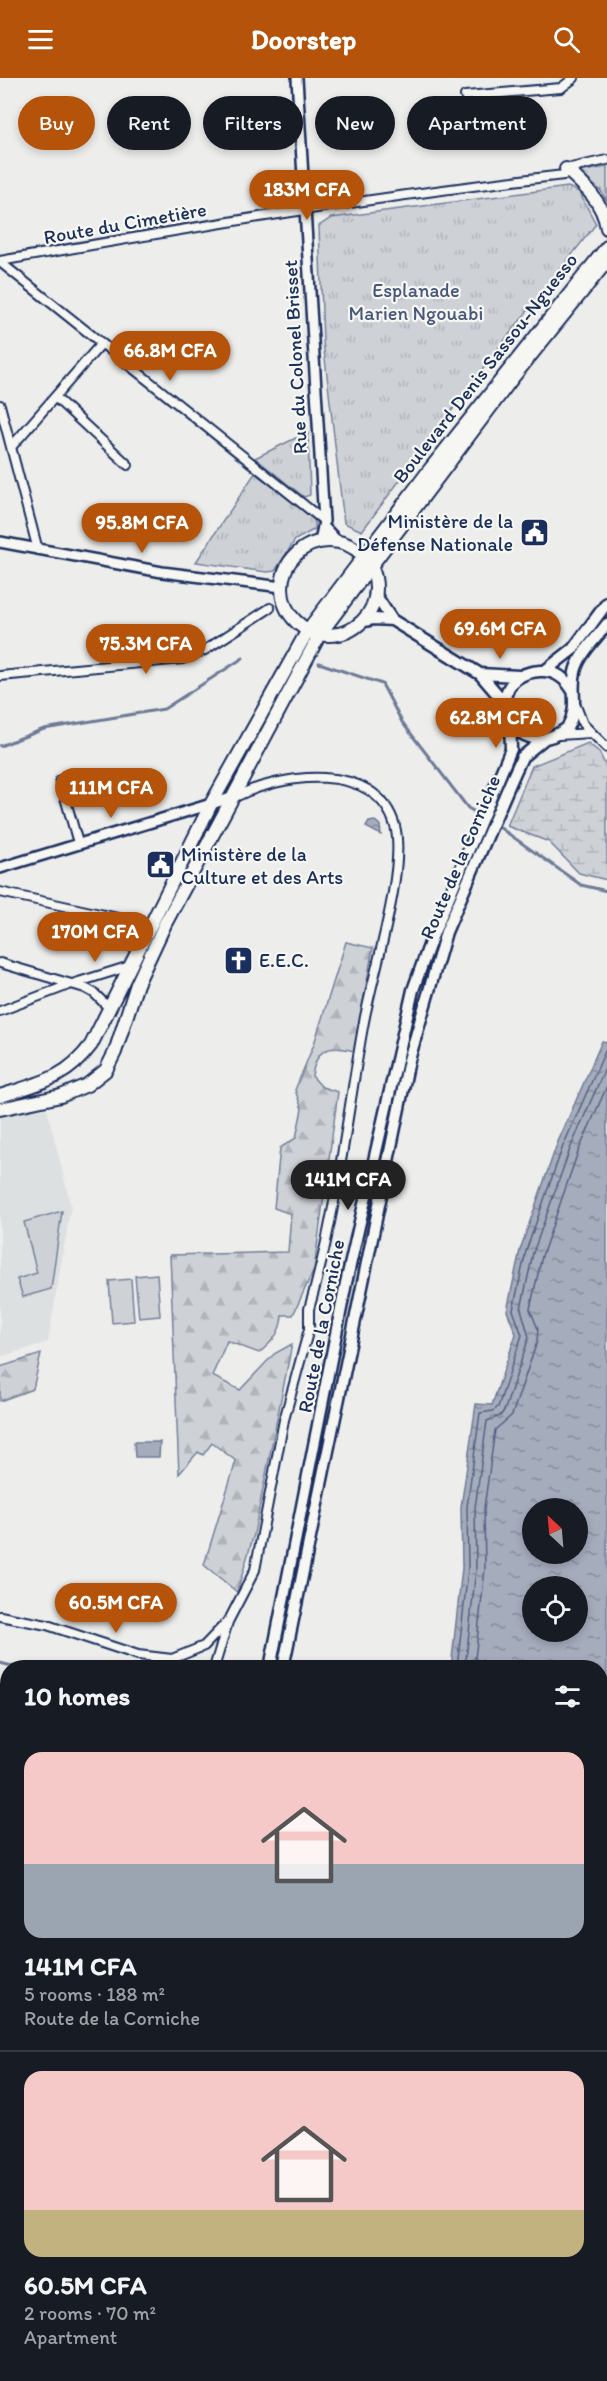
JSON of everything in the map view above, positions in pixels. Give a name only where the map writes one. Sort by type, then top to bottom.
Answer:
[{"type":"main road","points":[[566,169],[586,187],[600,205],[607,228]]},
{"type":"main road","name":"Boulevard Denis Sassou-Nguesso","points":[[0,1096],[49,1080],[70,1069],[91,1045],[111,1010],[130,966],[210,806],[314,632],[607,247]]},
{"type":"main road","name":"Boulevard Denis Sassou-Nguesso","points":[[367,561],[607,261]]},
{"type":"main road","points":[[392,620],[374,619],[361,622],[342,632],[314,632],[288,612],[282,587],[289,563],[298,553],[320,542],[338,542],[352,547],[367,561],[375,594],[392,620],[480,674],[504,702],[510,723],[531,737],[544,739],[557,735],[567,728],[576,706],[573,691],[579,661],[607,624]]},
{"type":"main road","points":[[361,622],[370,609],[375,594]]},
{"type":"main road","points":[[480,674],[519,676],[546,670],[573,650],[607,603]]},
{"type":"main road","name":"Boulevard Denis Sassou-Nguesso","points":[[0,1109],[67,1094],[87,1085],[106,1070],[115,1052],[145,965],[314,632]]},
{"type":"main road","points":[[546,670],[559,675],[573,691]]},
{"type":"main road","points":[[504,702],[508,688],[519,676]]},
{"type":"main road","name":"Route de la Corniche","points":[[272,1660],[346,1283],[413,990],[432,937],[511,749],[510,723]]},
{"type":"main road","name":"Route de la Corniche","points":[[285,1660],[412,1049],[446,932],[522,758],[544,739]]},
{"type":"street","name":"Rue du Colonel Brisset","points":[[297,78],[324,524],[320,542]]},
{"type":"street","points":[[465,96],[561,88],[574,78]]},
{"type":"street","name":"Route du Cimetière","points":[[0,262],[306,209],[430,190],[564,175],[566,169],[607,160]]},
{"type":"street","points":[[0,262],[324,524],[338,542]]},
{"type":"street","points":[[12,446],[101,344]]},
{"type":"street","points":[[55,397],[128,465]]},
{"type":"street","points":[[0,405],[38,550]]},
{"type":"street","points":[[0,542],[162,572],[282,587]]},
{"type":"street","points":[[0,676],[183,659],[205,650],[270,608]]},
{"type":"street","points":[[576,706],[583,724],[607,748]]},
{"type":"street","points":[[557,735],[591,734]]},
{"type":"street","points":[[0,868],[78,843],[210,806],[250,789],[282,781],[320,777],[349,780],[374,795],[385,807],[394,824],[398,842],[387,919],[363,1028],[353,1101],[309,1309],[309,1329],[284,1420],[255,1570],[229,1620],[216,1660]]},
{"type":"street","points":[[60,780],[78,843]]},
{"type":"street","points":[[0,892],[150,925]]},
{"type":"street","points":[[0,963],[94,993],[111,1010]]},
{"type":"street","points":[[0,1011],[69,985],[130,966]]},
{"type":"street","points":[[0,1616],[47,1625],[138,1655],[172,1659],[204,1646],[229,1620]]},
{"type":"shaded area","points":[[47,1109],[71,1206],[48,1342],[0,1357],[0,1117],[24,1110]]},
{"type":"green space","points":[[607,167],[607,201],[601,191],[579,172]]},
{"type":"green space","name":"Esplanade Marien Ngouabi","points":[[568,187],[579,192],[596,224],[497,350],[362,531],[344,523],[323,341],[319,226],[331,218]]},
{"type":"green space","points":[[308,432],[310,495],[304,497],[255,458]]},
{"type":"green space","points":[[255,473],[315,520],[315,529],[295,540],[275,571],[267,572],[196,562]]},
{"type":"green space","points":[[588,743],[599,752],[607,769],[607,880],[579,873],[549,842],[507,826],[532,766]]},
{"type":"green space","points":[[346,942],[373,948],[354,1051],[337,1048],[325,1051],[320,1054],[312,1076],[322,1087],[338,1092],[314,1269],[293,1315],[282,1315],[278,1332],[268,1345],[259,1353],[227,1341],[212,1376],[240,1390],[274,1354],[292,1344],[254,1534],[237,1592],[204,1565],[236,1461],[212,1443],[203,1455],[198,1452],[179,1474],[170,1255],[288,1252],[291,1214],[274,1208],[280,1148],[296,1138],[302,1109],[295,1090],[314,1044]]},
{"type":"green space","points":[[62,1211],[51,1289],[23,1297],[17,1279],[37,1273],[24,1222]]},
{"type":"green space","points":[[157,1274],[160,1316],[139,1318],[135,1276]]},
{"type":"green space","points":[[131,1279],[134,1321],[112,1323],[109,1281]]},
{"type":"green space","points":[[41,1354],[33,1389],[0,1401],[0,1367]]},
{"type":"water","points":[[375,821],[380,825],[381,835],[366,827],[369,822]]},
{"type":"water","points":[[602,1041],[607,1042],[607,1660],[452,1660],[462,1568],[461,1507],[476,1404],[492,1405],[516,1334],[507,1311],[520,1250],[557,1144]]},
{"type":"water","points":[[134,1442],[160,1442],[159,1457],[135,1457]]},
{"type":"waterway","points":[[0,746],[44,729],[164,709],[243,658]]},
{"type":"waterway","points":[[319,663],[382,684],[402,722],[468,808],[480,815]]},
{"type":"waterway","points":[[496,825],[581,885],[607,891]]},
{"type":"place","name":"Ministère de la Défense Nationale","points":[[534,533]]},
{"type":"place","name":"Ministère de la Culture et des Arts","points":[[160,865]]},
{"type":"place","name":"E.E.C.","points":[[238,960]]}]
